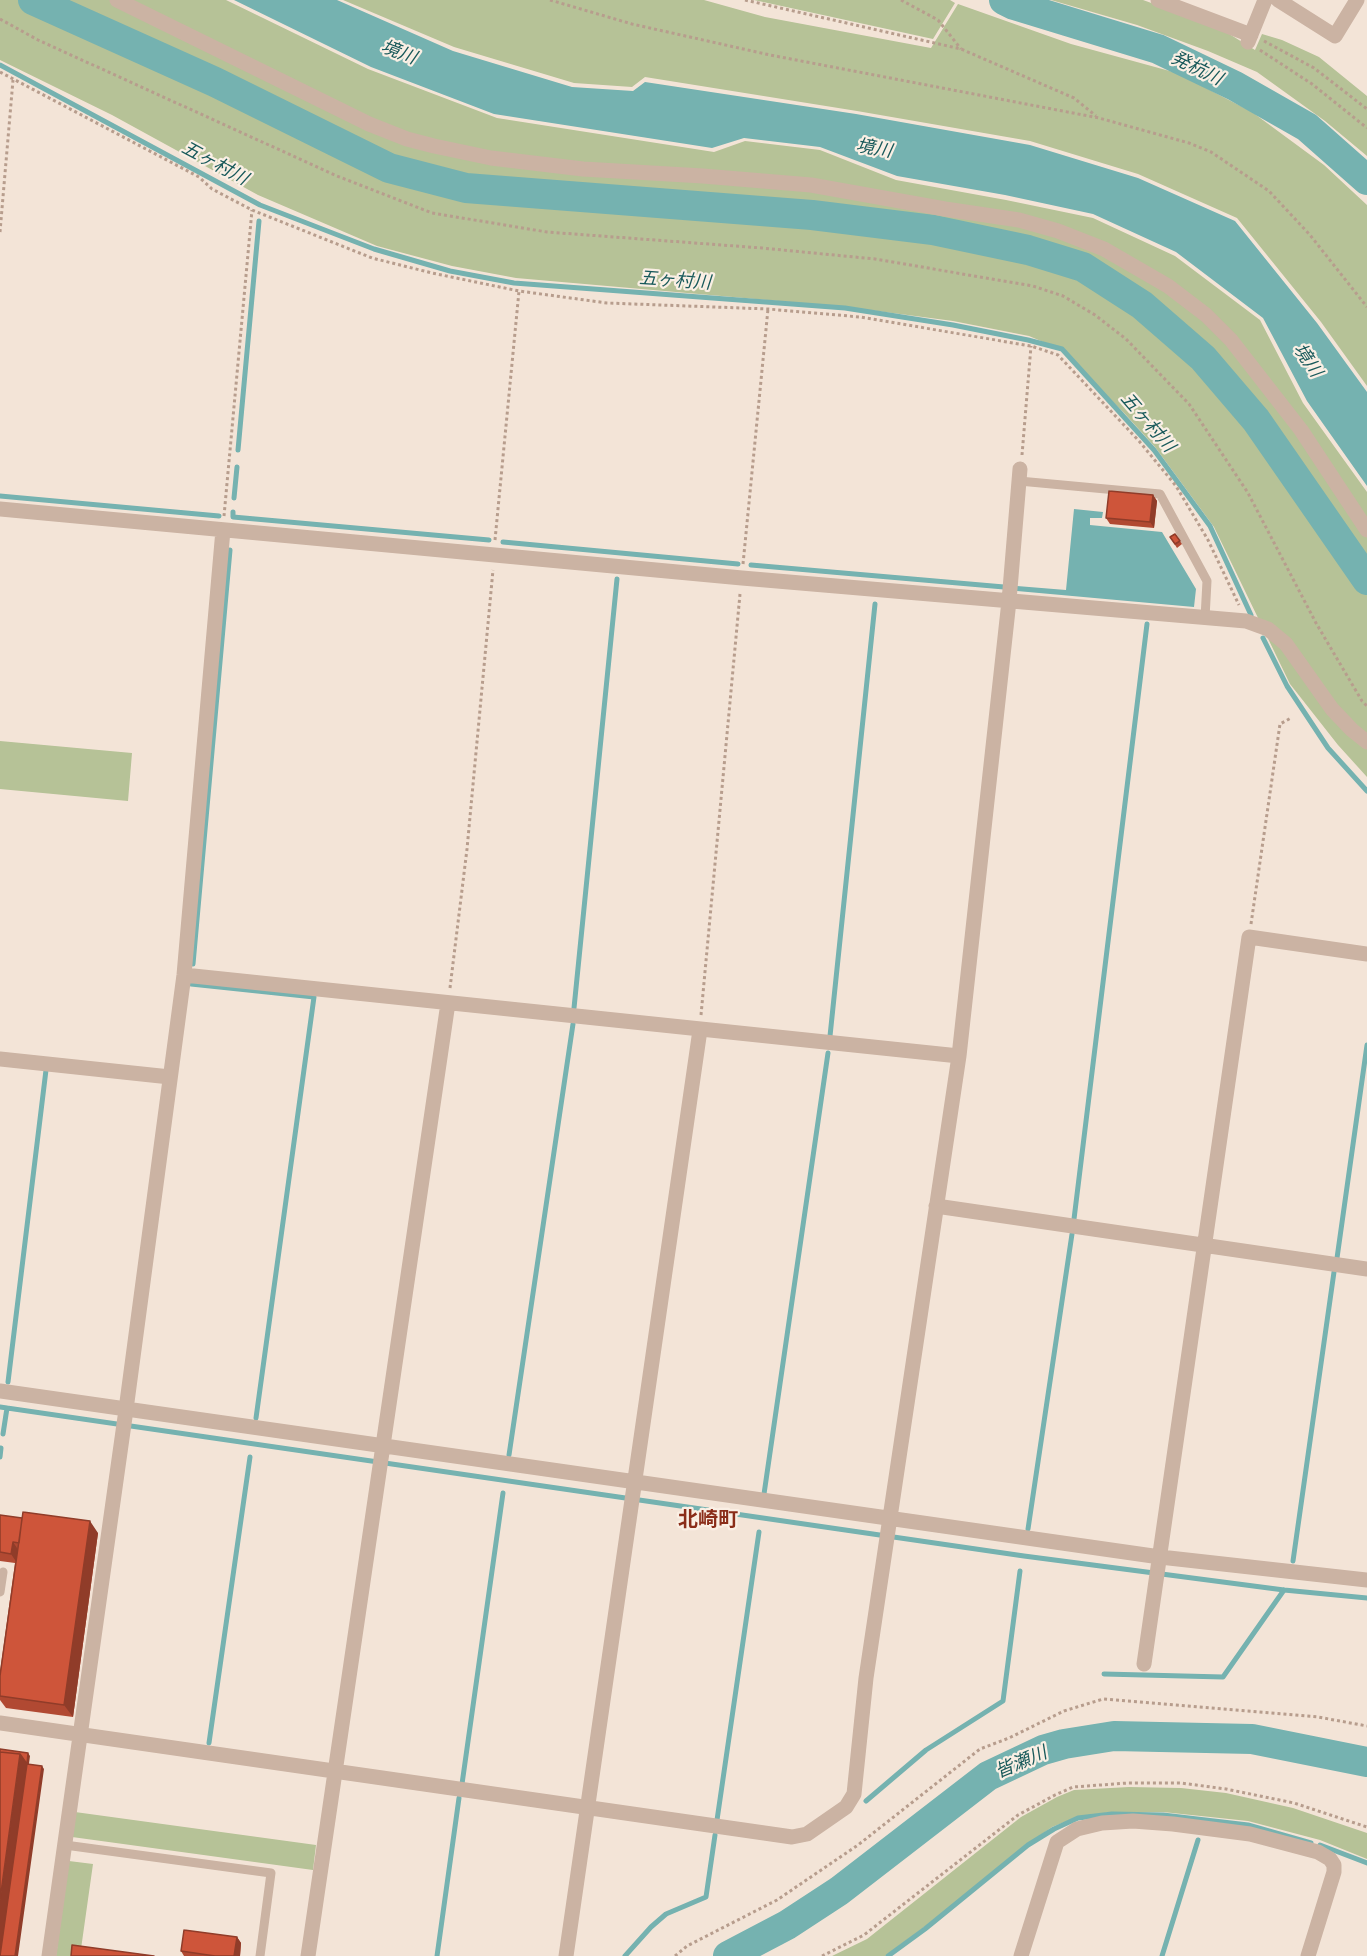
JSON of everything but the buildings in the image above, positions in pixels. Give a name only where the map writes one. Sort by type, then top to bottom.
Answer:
[{"type":"street","points":[[117,0],[369,124],[407,139],[434,146],[490,158],[583,169],[811,185],[1019,220],[1058,231],[1104,249],[1168,286],[1206,315],[1231,340],[1301,430],[1367,530]]},
{"type":"street","points":[[1158,0],[1250,38],[1265,0]]},
{"type":"street","points":[[1278,0],[1335,36],[1357,0]]},
{"type":"street","points":[[0,1723],[792,1837],[807,1834],[846,1807],[854,1794],[866,1678],[959,1056],[1009,601],[1020,475]]},
{"type":"street","points":[[0,509],[742,578],[1246,621],[1268,629],[1286,644],[1332,709],[1367,742]]},
{"type":"street","points":[[49,1956],[125,1420],[184,975],[223,530]]},
{"type":"street","points":[[1144,1664],[1249,938],[1367,954]]},
{"type":"street","points":[[184,975],[959,1056]]},
{"type":"street","points":[[308,1956],[448,1003]]},
{"type":"street","points":[[566,1956],[700,1030]]},
{"type":"street","points":[[0,1059],[170,1077]]},
{"type":"street","points":[[936,1206],[1367,1269]]},
{"type":"street","points":[[0,1391],[125,1420],[383,1449],[1160,1561],[1367,1580]]},
{"type":"street","points":[[1020,1956],[1057,1842],[1077,1829],[1102,1823],[1133,1821],[1250,1834],[1318,1852],[1330,1859],[1334,1865],[1334,1872],[1308,1956]]},
{"type":"lane","points":[[1020,475],[1160,494],[1207,581],[1205,618]]},
{"type":"lane","points":[[0,1592],[3,1572]]},
{"type":"lane","points":[[65,1845],[271,1873],[260,1956]]},
{"type":"path","points":[[552,0],[632,24],[770,55],[1099,118],[1189,143],[1210,152],[1269,191],[1289,211],[1367,307]]},
{"type":"path","points":[[745,0],[961,49],[1074,98],[1099,118]]},
{"type":"path","points":[[901,0],[938,20],[961,49]]},
{"type":"path","points":[[0,19],[38,40],[337,176],[432,213],[547,232],[762,248],[875,260],[1033,286],[1063,296],[1095,315],[1126,339],[1189,404],[1248,493],[1316,622],[1367,706]]},
{"type":"path","points":[[1250,38],[1314,68],[1367,109]]},
{"type":"path","points":[[1250,38],[1367,128]]},
{"type":"path","points":[[0,72],[199,177],[212,189],[252,210],[372,258],[519,291],[608,303],[768,309],[860,317],[1031,346],[1059,355],[1140,441],[1176,486],[1208,540],[1246,621]]},
{"type":"path","points":[[0,232],[14,80]]},
{"type":"path","points":[[223,530],[252,210]]},
{"type":"path","points":[[448,1003],[468,849],[519,291]]},
{"type":"path","points":[[700,1030],[768,309]]},
{"type":"path","points":[[1020,475],[1031,346]]},
{"type":"path","points":[[1249,938],[1280,724],[1291,718]]},
{"type":"path","points":[[675,1956],[687,1946],[777,1900],[858,1845],[980,1749],[1009,1738],[1064,1711],[1103,1699],[1318,1717],[1367,1726]]},
{"type":"green space","points":[[0,0],[226,0],[368,69],[497,118],[714,152],[745,141],[820,150],[896,180],[1093,218],[1175,256],[1260,320],[1303,403],[1367,492],[1367,777],[1338,745],[1290,684],[1214,527],[1155,447],[1060,349],[1029,336],[953,321],[847,307],[516,278],[452,266],[377,246],[258,195],[112,115],[0,60]]},
{"type":"green space","points":[[343,0],[704,0],[765,17],[931,48],[958,4],[1071,44],[1177,73],[1252,112],[1324,165],[1367,205],[1367,386],[1321,322],[1237,218],[1138,174],[1030,141],[857,111],[645,77],[632,87],[574,83],[454,47]]},
{"type":"green space","points":[[754,0],[950,0],[955,3],[933,39]]},
{"type":"green space","points":[[1051,0],[1143,0],[1218,27],[1255,50],[1262,34],[1282,40],[1319,57],[1367,96],[1367,156],[1325,121],[1257,72],[1137,25]]},
{"type":"green space","points":[[0,741],[132,753],[128,801],[0,789]]},
{"type":"green space","points":[[1129,1787],[1181,1788],[1226,1793],[1293,1808],[1367,1833],[1367,1859],[1320,1840],[1248,1821],[1163,1812],[1111,1812],[1077,1817],[1052,1827],[1032,1841],[885,1956],[832,1956],[867,1939],[1021,1817],[1074,1790]]},
{"type":"green space","points":[[75,1812],[316,1845],[313,1870],[72,1837]]},
{"type":"green space","points":[[69,1861],[93,1864],[80,1956],[56,1956]]},
{"type":"water","name":"境川","points":[[234,0],[337,0],[453,51],[572,87],[633,91],[645,82],[856,114],[1030,145],[1138,178],[1235,221],[1317,323],[1367,392],[1367,486],[1307,401],[1263,318],[1176,252],[1093,214],[1005,195],[897,176],[820,147],[744,138],[712,148],[494,114],[371,67]]},
{"type":"water","points":[[1074,509],[1103,512],[1102,518],[1090,518],[1090,525],[1162,532],[1196,589],[1194,607],[1017,591],[1017,586],[1066,590]]},
{"type":"waterway","points":[[33,0],[215,82],[389,168],[466,188],[812,215],[933,230],[1028,250],[1083,267],[1142,305],[1203,358],[1256,420],[1367,580]]},
{"type":"waterway","name":"発杭川","points":[[1004,0],[1158,49],[1235,86],[1307,127],[1367,180]]},
{"type":"waterway","name":"五ヶ村川","points":[[0,65],[260,205],[374,249],[450,271],[514,283],[845,308],[953,325],[1062,349],[1154,450],[1210,526],[1251,615]]},
{"type":"waterway","points":[[238,450],[259,221]]},
{"type":"waterway","points":[[234,498],[237,467]]},
{"type":"waterway","points":[[0,496],[219,516]]},
{"type":"waterway","points":[[233,512],[233,517],[489,540]]},
{"type":"waterway","points":[[503,542],[738,564]]},
{"type":"waterway","points":[[193,964],[230,550]]},
{"type":"waterway","points":[[751,565],[1004,587]]},
{"type":"waterway","points":[[574,1008],[617,579]]},
{"type":"waterway","points":[[830,1036],[875,604]]},
{"type":"waterway","points":[[1074,1219],[1147,624]]},
{"type":"waterway","name":"五ヶ村川","points":[[1263,638],[1287,686],[1328,748],[1367,791]]},
{"type":"waterway","points":[[191,984],[314,997],[256,1418]]},
{"type":"waterway","points":[[509,1455],[573,1024]]},
{"type":"waterway","points":[[1337,1258],[1367,1045]]},
{"type":"waterway","points":[[764,1494],[828,1053]]},
{"type":"waterway","points":[[8,1382],[46,1070]]},
{"type":"waterway","points":[[1028,1529],[1072,1234]]},
{"type":"waterway","points":[[1293,1561],[1334,1272]]},
{"type":"waterway","points":[[0,1407],[1024,1556],[1284,1590],[1367,1598]]},
{"type":"waterway","points":[[3,1434],[7,1408]]},
{"type":"waterway","points":[[0,1457],[1,1448]]},
{"type":"waterway","points":[[209,1743],[250,1457]]},
{"type":"waterway","points":[[462,1784],[503,1493]]},
{"type":"waterway","points":[[717,1820],[759,1532]]},
{"type":"waterway","points":[[866,1801],[926,1750],[1003,1701],[1020,1571]]},
{"type":"waterway","points":[[1104,1674],[1223,1677],[1284,1590]]},
{"type":"waterway","name":"皆瀬川","points":[[728,1956],[787,1925],[839,1891],[988,1776],[1043,1750],[1064,1744],[1114,1736],[1252,1739],[1367,1762]]},
{"type":"waterway","points":[[437,1956],[459,1798]]},
{"type":"waterway","points":[[888,1956],[925,1929],[1028,1845],[1078,1818],[1112,1814],[1163,1815],[1248,1825],[1311,1843]]},
{"type":"waterway","points":[[625,1956],[666,1914],[706,1897],[715,1835]]},
{"type":"waterway","points":[[1162,1956],[1198,1840]]},
{"type":"waterway","points":[[1320,1845],[1367,1863]]},
{"type":"district","name":"北崎町","points":[[708,1519]]}]
